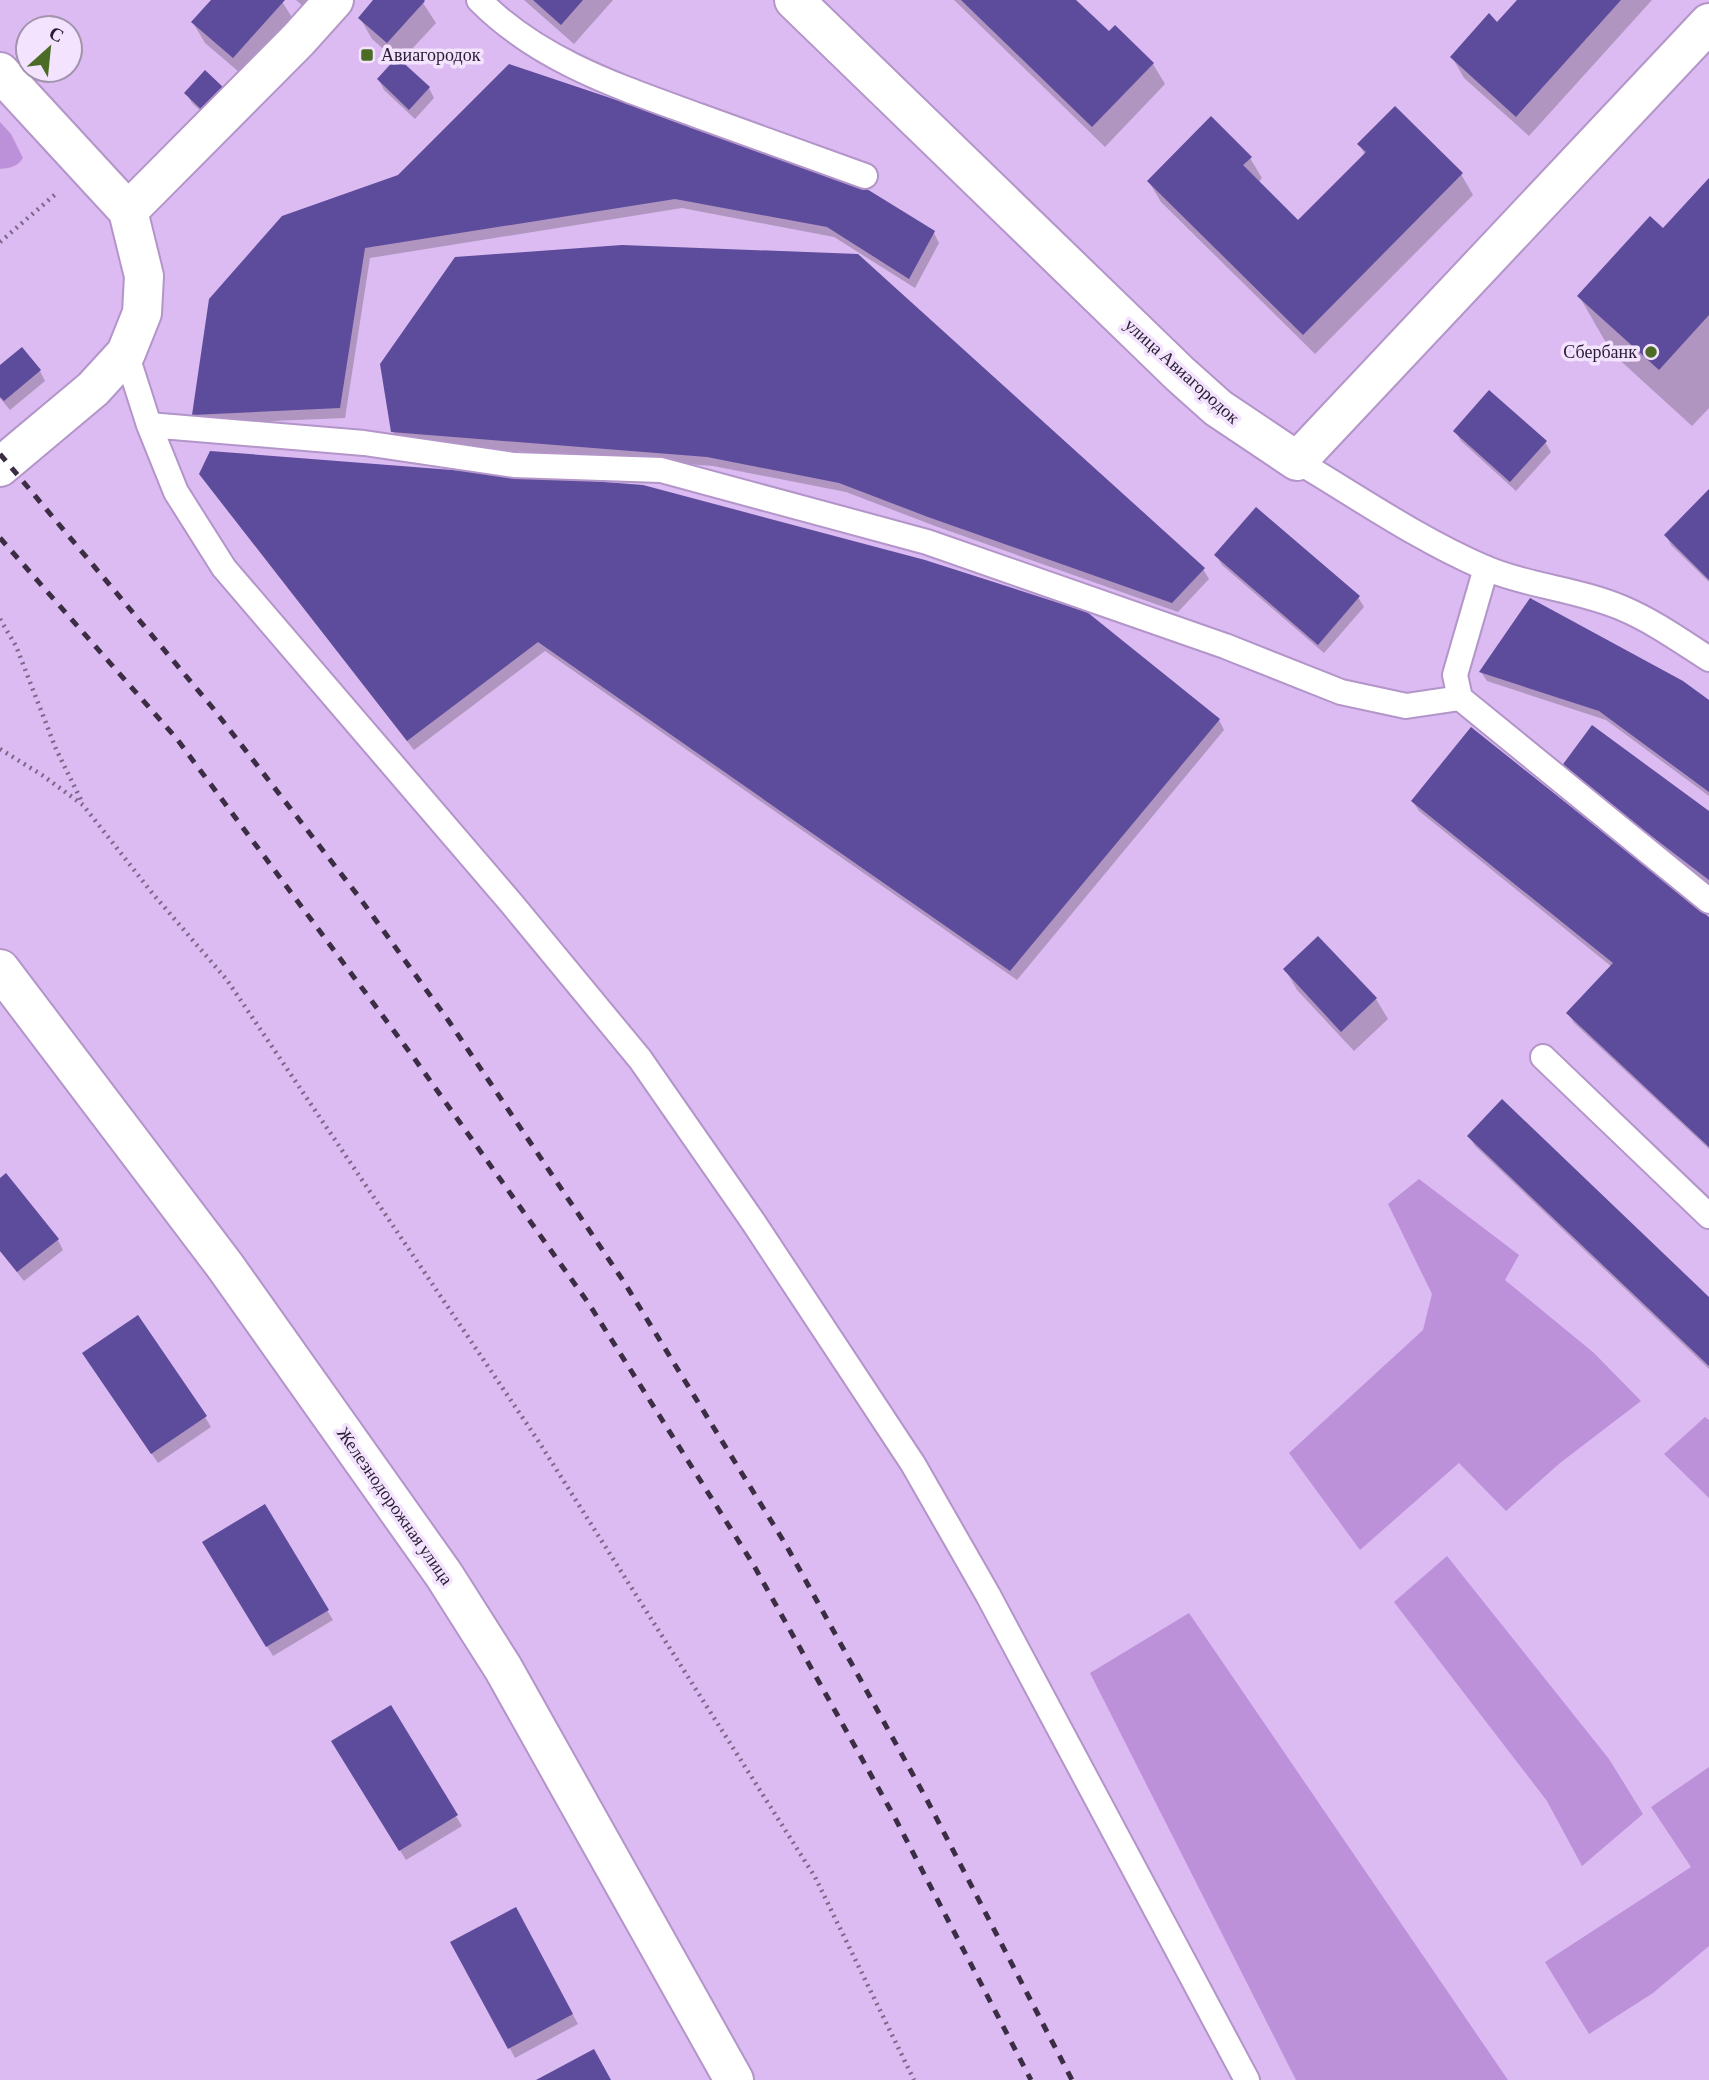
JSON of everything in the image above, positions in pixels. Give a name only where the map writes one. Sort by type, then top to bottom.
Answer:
[{"type":"street","points":[[128,211],[298,40],[334,0]]},
{"type":"street","name":"улица Авиагородок","points":[[794,0],[1180,374],[1218,408],[1297,461]]},
{"type":"street","points":[[1297,461],[1709,23]]},
{"type":"street","points":[[0,72],[128,211],[144,276],[142,313],[126,352],[93,389],[0,467]]},
{"type":"street","name":"Железнодорожная улица","points":[[0,969],[225,1266],[444,1575],[503,1668],[734,2080]]},
{"type":"lane","points":[[479,0],[501,22],[549,54],[615,85],[865,176]]},
{"type":"lane","points":[[126,352],[149,425],[176,492],[224,568],[503,894],[640,1059],[762,1234],[913,1464],[988,1595],[1247,2080]]},
{"type":"lane","points":[[149,425],[364,443],[514,465],[661,470],[928,542],[1225,646],[1341,692],[1406,706],[1460,698]]},
{"type":"lane","points":[[1297,461],[1443,548],[1486,568],[1621,607],[1668,632],[1709,659]]},
{"type":"lane","points":[[1486,568],[1455,675],[1460,698],[1709,901]]},
{"type":"lane","points":[[1543,1057],[1709,1216]]},
{"type":"path","points":[[0,242],[88,167]]},
{"type":"path","points":[[0,619],[16,646],[56,749],[83,805],[153,894],[227,980],[537,1438],[815,1877],[914,2080]]},
{"type":"path","points":[[0,749],[83,805]]},
{"type":"shaded area","points":[[0,122],[11,134],[23,158],[13,166],[0,169]]},
{"type":"shaded area","points":[[1419,1179],[1519,1255],[1505,1280],[1594,1353],[1641,1401],[1560,1463],[1506,1511],[1459,1463],[1360,1550],[1289,1453],[1423,1330],[1432,1294],[1388,1204]]},
{"type":"shaded area","points":[[1705,1417],[1709,1420],[1709,1498],[1664,1454]]},
{"type":"shaded area","points":[[1447,1556],[1609,1759],[1643,1814],[1582,1866],[1547,1801],[1394,1602]]},
{"type":"shaded area","points":[[1189,1613],[1508,2080],[1296,2080],[1090,1673]]},
{"type":"shaded area","points":[[1709,1767],[1709,1946],[1653,1993],[1589,2034],[1545,1962],[1691,1867],[1651,1807]]},
{"type":"building","points":[[211,0],[285,0],[233,58],[191,22]]},
{"type":"building","points":[[373,0],[425,1],[387,43],[358,18]]},
{"type":"building","points":[[533,0],[583,0],[561,25]]},
{"type":"building","points":[[961,0],[1076,0],[1109,31],[1115,25],[1154,63],[1092,127]]},
{"type":"building","points":[[1517,0],[1621,0],[1516,117],[1450,57],[1489,13],[1497,22]]},
{"type":"building","points":[[397,57],[430,87],[409,110],[377,79]]},
{"type":"building","points":[[509,64],[849,178],[935,231],[909,279],[827,227],[675,199],[365,248],[340,408],[192,415],[209,299],[282,216],[398,175]]},
{"type":"building","points":[[205,70],[225,89],[204,112],[184,93]]},
{"type":"building","points":[[1395,106],[1463,173],[1303,335],[1147,181],[1211,116],[1252,157],[1243,165],[1298,220],[1366,152],[1357,144]]},
{"type":"building","points":[[1709,178],[1709,315],[1659,370],[1577,296],[1650,216],[1663,228]]},
{"type":"building","points":[[622,245],[858,254],[1205,568],[1172,603],[839,483],[707,457],[391,432],[380,364],[455,257]]},
{"type":"building","points":[[22,347],[41,370],[4,401],[0,397],[0,365]]},
{"type":"building","points":[[1489,390],[1547,441],[1510,482],[1453,431]]},
{"type":"building","points":[[210,451],[643,485],[925,560],[1087,612],[1220,719],[1010,971],[538,642],[407,741],[199,474]]},
{"type":"building","points":[[1709,489],[1709,580],[1664,535]]},
{"type":"building","points":[[1256,507],[1360,596],[1318,645],[1214,555]]},
{"type":"building","points":[[1530,598],[1683,681],[1709,700],[1709,792],[1599,711],[1479,672]]},
{"type":"building","points":[[1592,725],[1709,811],[1709,880],[1561,767]]},
{"type":"building","points":[[1471,727],[1709,917],[1709,1147],[1566,1013],[1613,963],[1411,801]]},
{"type":"building","points":[[1318,936],[1377,998],[1341,1032],[1283,969]]},
{"type":"building","points":[[1502,1099],[1709,1297],[1709,1366],[1467,1136]]},
{"type":"building","points":[[6,1173],[59,1239],[17,1272],[0,1251],[0,1178]]},
{"type":"building","points":[[138,1315],[207,1416],[151,1454],[82,1353]]},
{"type":"building","points":[[265,1504],[329,1610],[266,1647],[202,1542]]},
{"type":"building","points":[[391,1705],[458,1815],[399,1851],[331,1741]]},
{"type":"building","points":[[516,1907],[573,2014],[508,2049],[450,1942]]},
{"type":"building","points":[[594,2049],[611,2080],[536,2080]]},
{"type":"railway","points":[[0,454],[212,707],[359,897],[448,1020],[624,1282],[786,1545],[927,1800],[1072,2080]]},
{"type":"railway","points":[[0,538],[177,739],[414,1058],[589,1304],[753,1564],[895,1818],[1031,2080]]},
{"type":"place","name":"Авиагородок","points":[[367,55]]},
{"type":"place","name":"Сбербанк","points":[[1651,352]]}]
